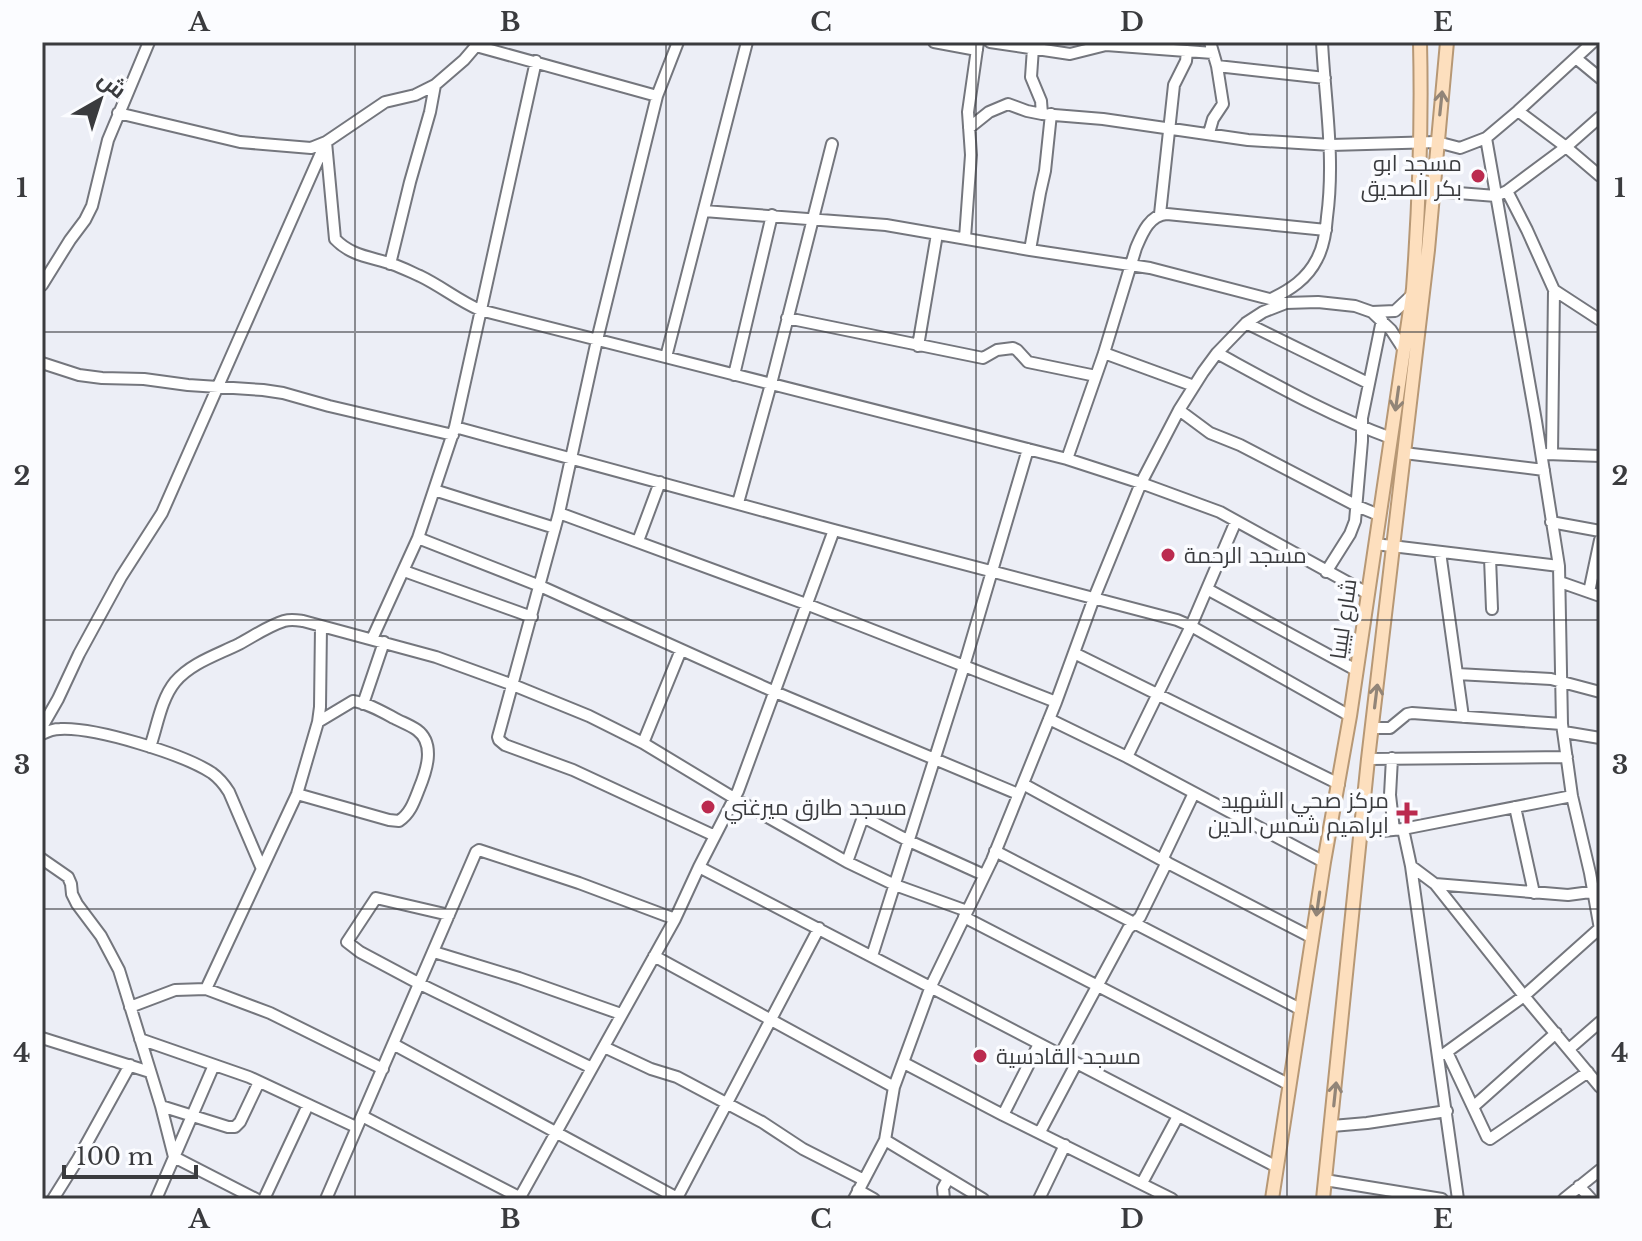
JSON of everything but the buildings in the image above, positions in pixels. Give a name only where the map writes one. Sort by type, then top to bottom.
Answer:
[{"type":"main road","name":"شارع ليبيا","points":[[1272,1199],[1350,716],[1412,295],[1421,143],[1420,42]]},
{"type":"main road","name":"شارع ليبيا","points":[[1323,1199],[1368,759],[1428,250],[1447,42]]},
{"type":"street","points":[[42,285],[92,206],[108,140],[149,42]]},
{"type":"street","points":[[678,42],[657,96],[597,340],[559,513],[499,740],[573,770],[715,836]]},
{"type":"street","points":[[666,357],[747,42]]},
{"type":"street","points":[[934,42],[978,46],[968,112],[971,155],[965,238]]},
{"type":"street","points":[[990,42],[1070,54],[1106,45],[1187,51],[1212,48],[1222,106],[1213,119],[1209,133]]},
{"type":"street","points":[[1271,300],[1293,287],[1310,271],[1319,256],[1326,230],[1331,145],[1322,42]]},
{"type":"street","points":[[969,128],[989,112],[1008,104],[1047,114],[1248,140],[1331,145],[1437,142],[1460,148],[1486,138],[1593,42]]},
{"type":"street","points":[[118,113],[240,142],[311,148],[326,142],[385,102],[415,95],[435,85],[478,44],[657,96]]},
{"type":"street","points":[[1030,250],[1045,171],[1047,114],[1031,77],[1033,48]]},
{"type":"street","points":[[1160,214],[1174,85],[1186,61],[1187,51]]},
{"type":"street","points":[[1577,59],[1600,78]]},
{"type":"street","points":[[372,639],[418,538],[454,431],[536,61]]},
{"type":"street","points":[[1217,66],[1325,78]]},
{"type":"street","points":[[390,264],[435,85]]},
{"type":"street","points":[[1518,111],[1600,176]]},
{"type":"street","points":[[1433,191],[1502,194],[1566,147],[1600,117]]},
{"type":"street","points":[[1486,138],[1502,194],[1547,454]]},
{"type":"street","points":[[326,142],[335,239],[347,250],[424,278],[480,310],[1067,459],[1216,510],[1367,593]]},
{"type":"street","points":[[42,727],[121,577],[162,513],[326,142]]},
{"type":"street","points":[[738,503],[832,144]]},
{"type":"street","points":[[1443,1055],[1524,996],[1600,928],[1597,892],[1572,796],[1563,728],[1559,566],[1544,470],[1554,290],[1539,256],[1502,194]]},
{"type":"street","points":[[704,211],[886,225],[1131,265],[1286,303],[1355,306],[1372,312],[1382,320],[1404,350]]},
{"type":"street","points":[[1067,459],[1131,265],[1143,234],[1153,219],[1160,214],[1326,230]]},
{"type":"street","points":[[734,375],[772,215]]},
{"type":"street","points":[[918,346],[937,234]]},
{"type":"street","points":[[1554,290],[1600,320]]},
{"type":"street","points":[[1372,312],[1395,311],[1412,295]]},
{"type":"street","points":[[859,1190],[885,1140],[894,1087],[931,986],[1021,789],[1141,483],[1179,410],[1217,353],[1246,323],[1286,303]]},
{"type":"street","points":[[787,318],[983,358],[997,350],[1013,348],[1028,362],[1096,376]]},
{"type":"street","points":[[1326,572],[1352,530],[1357,506],[1361,427],[1382,320]]},
{"type":"street","points":[[1246,323],[1368,383]]},
{"type":"street","points":[[1104,353],[1194,386]]},
{"type":"street","points":[[1217,353],[1311,404],[1391,438]]},
{"type":"street","points":[[42,363],[79,375],[102,378],[144,379],[283,393],[329,406],[454,431],[571,458],[1166,617],[1191,626],[1350,716]]},
{"type":"street","points":[[1179,410],[1210,433],[1379,515]]},
{"type":"street","points":[[872,956],[993,572],[1028,449]]},
{"type":"street","points":[[1404,453],[1544,470]]},
{"type":"street","points":[[1547,454],[1600,455]]},
{"type":"street","points":[[638,541],[660,482]]},
{"type":"street","points":[[434,490],[555,528]]},
{"type":"street","points":[[559,513],[806,604],[1056,702]]},
{"type":"street","points":[[1127,757],[1191,626],[1236,521]]},
{"type":"street","points":[[1551,522],[1600,531]]},
{"type":"street","points":[[362,1116],[521,1198],[675,919],[734,798],[834,530]]},
{"type":"street","points":[[418,538],[540,586],[775,692],[934,759],[1021,789],[1313,938]]},
{"type":"street","points":[[1560,582],[1595,594],[1600,540]]},
{"type":"street","points":[[1375,544],[1559,566]]},
{"type":"street","points":[[1440,552],[1463,717]]},
{"type":"street","points":[[1490,558],[1492,609]]},
{"type":"street","points":[[404,571],[532,617]]},
{"type":"street","points":[[1207,589],[1356,670]]},
{"type":"street","points":[[150,747],[173,684],[196,664],[283,621],[293,619],[436,657],[589,716],[643,743],[847,862],[966,914],[1290,1085]]},
{"type":"street","points":[[206,989],[297,794],[318,722],[321,626]]},
{"type":"street","points":[[363,704],[384,642]]},
{"type":"street","points":[[643,743],[681,650]]},
{"type":"street","points":[[1074,653],[1339,784]]},
{"type":"street","points":[[1457,674],[1551,679],[1600,692]]},
{"type":"street","points":[[297,794],[394,822],[406,816],[425,773],[428,761],[425,742],[418,730],[353,701],[318,722]]},
{"type":"street","points":[[1372,728],[1390,728],[1412,713],[1563,728],[1600,738]]},
{"type":"street","points":[[1049,719],[1324,862]]},
{"type":"street","points":[[42,734],[62,729],[94,733],[150,747],[213,774],[229,792],[262,869]]},
{"type":"street","points":[[1368,759],[1567,757]]},
{"type":"street","points":[[1392,758],[1390,795],[1411,866],[1443,1055],[1458,1199]]},
{"type":"street","points":[[1060,1055],[1128,929],[1140,917],[1194,793]]},
{"type":"street","points":[[1362,833],[1572,796]]},
{"type":"street","points":[[1515,807],[1534,893]]},
{"type":"street","points":[[847,862],[863,817],[984,875]]},
{"type":"street","points":[[326,1199],[476,852],[483,850],[675,919]]},
{"type":"street","points":[[995,851],[1302,1010]]},
{"type":"street","points":[[42,859],[68,877],[77,904],[110,951],[119,970],[174,1157],[256,1199]]},
{"type":"street","points":[[1411,866],[1435,884],[1600,1087]]},
{"type":"street","points":[[699,867],[1277,1167]]},
{"type":"street","points":[[1435,884],[1534,893],[1575,895],[1597,892]]},
{"type":"street","points":[[449,915],[376,898],[347,942],[420,984],[592,1068]]},
{"type":"street","points":[[393,1044],[678,1198],[819,928]]},
{"type":"street","points":[[434,952],[621,1014]]},
{"type":"street","points":[[654,956],[894,1087]]},
{"type":"street","points":[[130,1007],[175,990],[206,989],[270,1013],[383,1069]]},
{"type":"street","points":[[1569,1049],[1600,1022]]},
{"type":"street","points":[[1473,1107],[1556,1033]]},
{"type":"street","points":[[42,1038],[150,1072]]},
{"type":"street","points":[[140,1039],[259,1082],[356,1127]]},
{"type":"street","points":[[1003,1115],[1039,1044]]},
{"type":"street","points":[[604,1047],[651,1069],[677,1077],[762,1122],[874,1199]]},
{"type":"street","points":[[1443,1055],[1487,1137],[1492,1139],[1588,1072]]},
{"type":"street","points":[[904,1063],[1172,1199]]},
{"type":"street","points":[[1040,1132],[1076,1064]]},
{"type":"street","points":[[53,1199],[130,1065]]},
{"type":"street","points":[[156,1199],[214,1065]]},
{"type":"street","points":[[161,1106],[235,1127],[259,1082]]},
{"type":"street","points":[[264,1199],[308,1105]]},
{"type":"street","points":[[1332,1126],[1447,1111]]},
{"type":"street","points":[[1142,1183],[1178,1116]]},
{"type":"street","points":[[885,1140],[983,1199]]},
{"type":"street","points":[[1039,1199],[1065,1145]]},
{"type":"street","points":[[1564,1199],[1600,1170]]},
{"type":"street","points":[[944,1199],[943,1188],[948,1179]]},
{"type":"street","points":[[1325,1180],[1442,1199]]},
{"type":"street","points":[[1579,1186],[1591,1199]]},
{"type":"place","name":"مسجد ابو بكر الصديق","points":[[1478,176]]},
{"type":"place","name":"مسجد الرحمة","points":[[1168,555]]},
{"type":"place","name":"مسجد طارق ميرغني","points":[[708,807]]},
{"type":"place","name":"مركز صحي الشهيد ابراهيم شمس الدين","points":[[1407,813]]},
{"type":"place","name":"مسجد القادسية","points":[[980,1056]]}]
